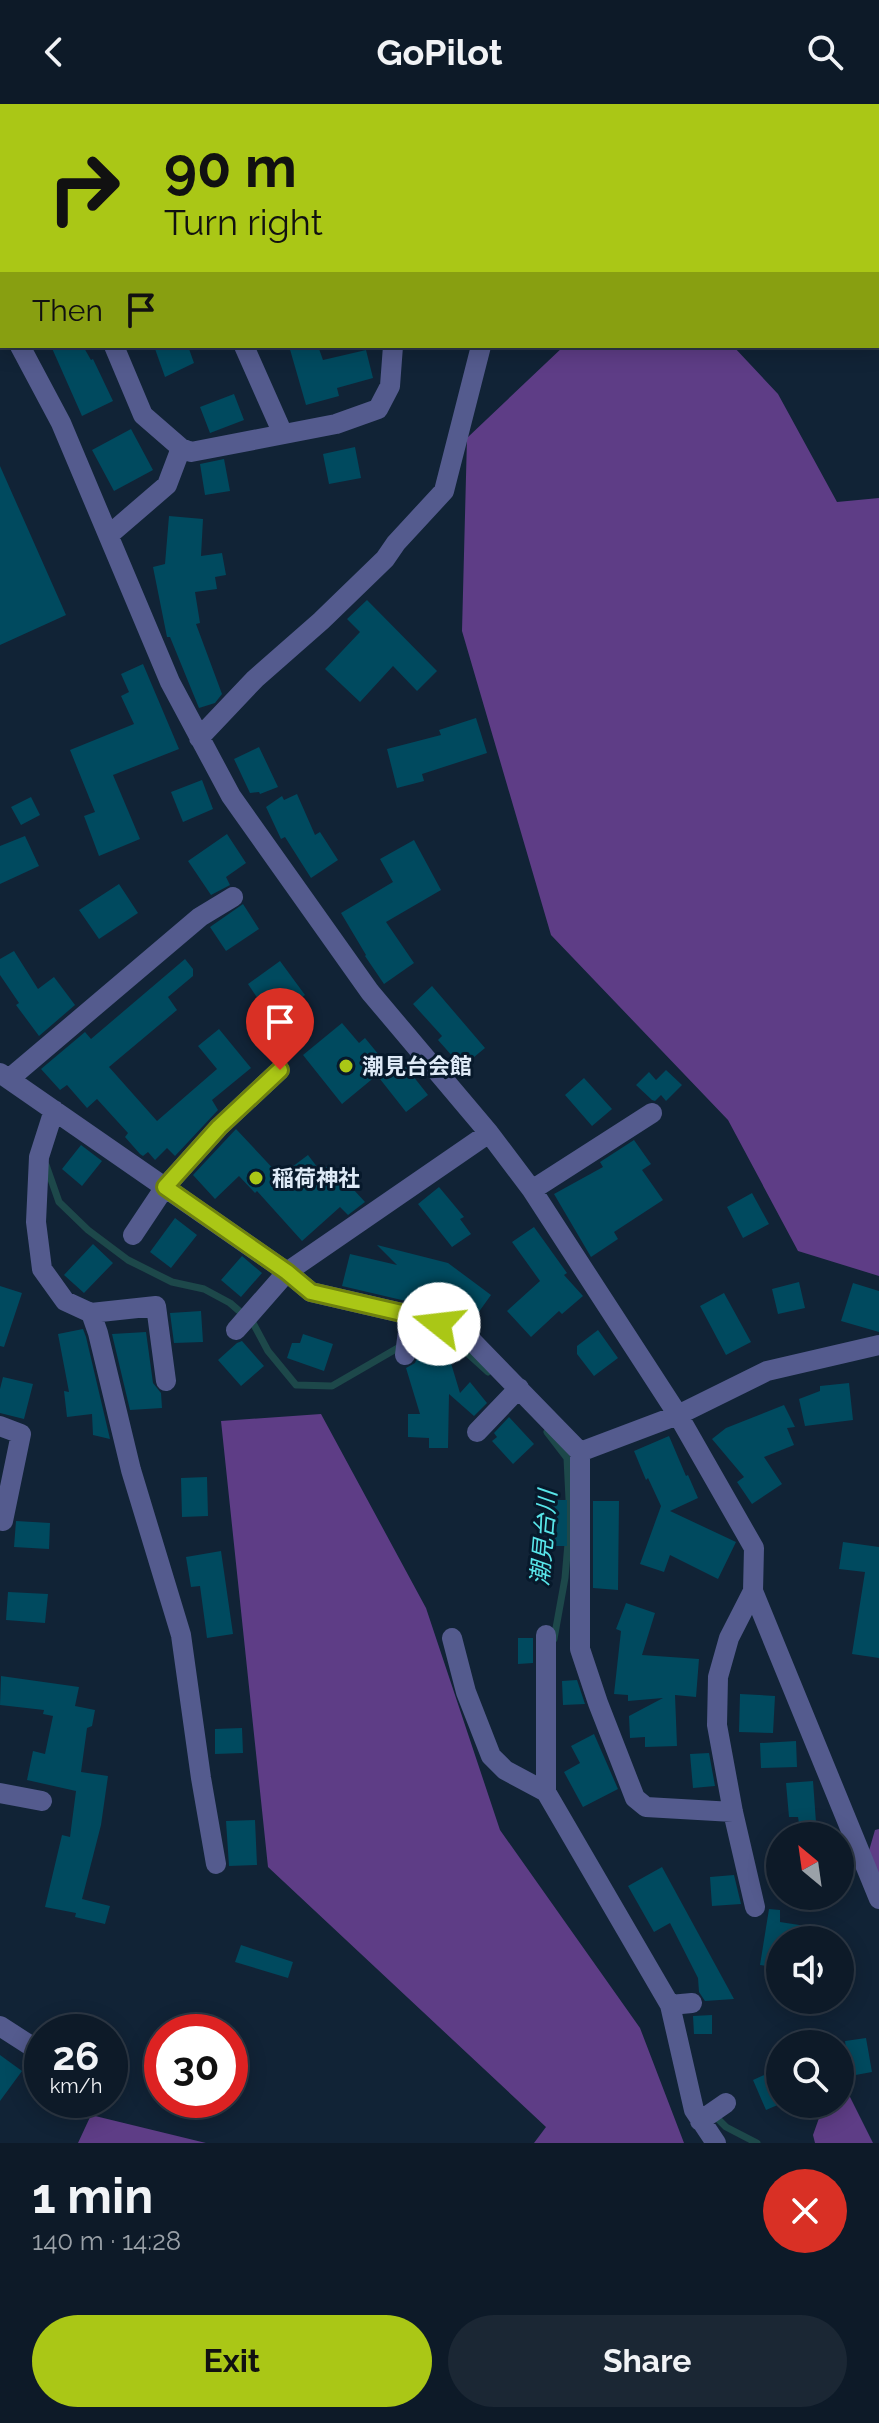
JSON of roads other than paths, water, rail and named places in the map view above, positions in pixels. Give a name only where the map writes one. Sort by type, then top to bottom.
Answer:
[{"type":"street","points":[[21,348],[61,423],[170,682],[231,796],[370,992],[489,1133],[532,1190],[678,1415],[754,1548],[753,1591],[879,1899]]},
{"type":"street","points":[[115,348],[143,415],[181,448],[191,452],[336,424],[378,409],[390,386],[393,348]]},
{"type":"street","points":[[245,348],[283,434]]},
{"type":"street","points":[[199,738],[255,679],[385,559],[444,491],[480,348]]},
{"type":"street","points":[[109,535],[167,485],[181,448]]},
{"type":"street","points":[[233,897],[200,917],[4,1076],[287,1272],[311,1292],[410,1315],[437,1334],[470,1339],[514,1393],[580,1452],[580,1649],[635,1798],[646,1807],[733,1812]]},
{"type":"street","points":[[133,1235],[165,1187],[219,1127],[280,1070]]},
{"type":"street","points":[[54,1110],[39,1157],[36,1222],[42,1269],[65,1301],[91,1313],[156,1306],[166,1381]]},
{"type":"street","points":[[532,1190],[652,1113]]},
{"type":"street","points":[[243,1322],[287,1272],[489,1133]]},
{"type":"street","points":[[91,1313],[131,1470],[181,1635],[216,1864]]},
{"type":"street","points":[[406,1346],[410,1315]]},
{"type":"street","points":[[580,1452],[678,1415],[767,1371],[879,1345]]},
{"type":"street","points":[[477,1432],[514,1393]]},
{"type":"street","points":[[0,1426],[21,1434],[1,1527]]},
{"type":"street","points":[[753,1591],[729,1638],[718,1677],[717,1725],[755,1907]]},
{"type":"street","points":[[546,1635],[551,1665],[554,1787],[679,2004],[694,2110],[712,2112],[716,2143]]},
{"type":"street","points":[[452,1638],[466,1692],[491,1756],[505,1770],[554,1787]]},
{"type":"street","points":[[551,1665],[580,1649]]},
{"type":"street","points":[[0,1793],[42,1801]]},
{"type":"street","points":[[0,2026],[24,2041]]},
{"type":"waterway","name":"潮見台川","points":[[46,1165],[59,1202],[88,1230],[128,1260],[172,1282],[204,1289],[230,1303],[253,1323],[268,1351],[296,1385],[332,1386],[415,1338],[434,1331]]},
{"type":"waterway","name":"潮見台川","points":[[456,1343],[488,1372]]},
{"type":"waterway","name":"潮見台川","points":[[547,1432],[567,1458],[570,1520],[565,1578],[554,1639]]},
{"type":"waterway","name":"潮見台川","points":[[713,2114],[726,2127],[757,2143]]},
{"type":"place","name":"潮見台会館","points":[[346,1066]]},
{"type":"place","name":"稲荷神社","points":[[256,1178]]}]
